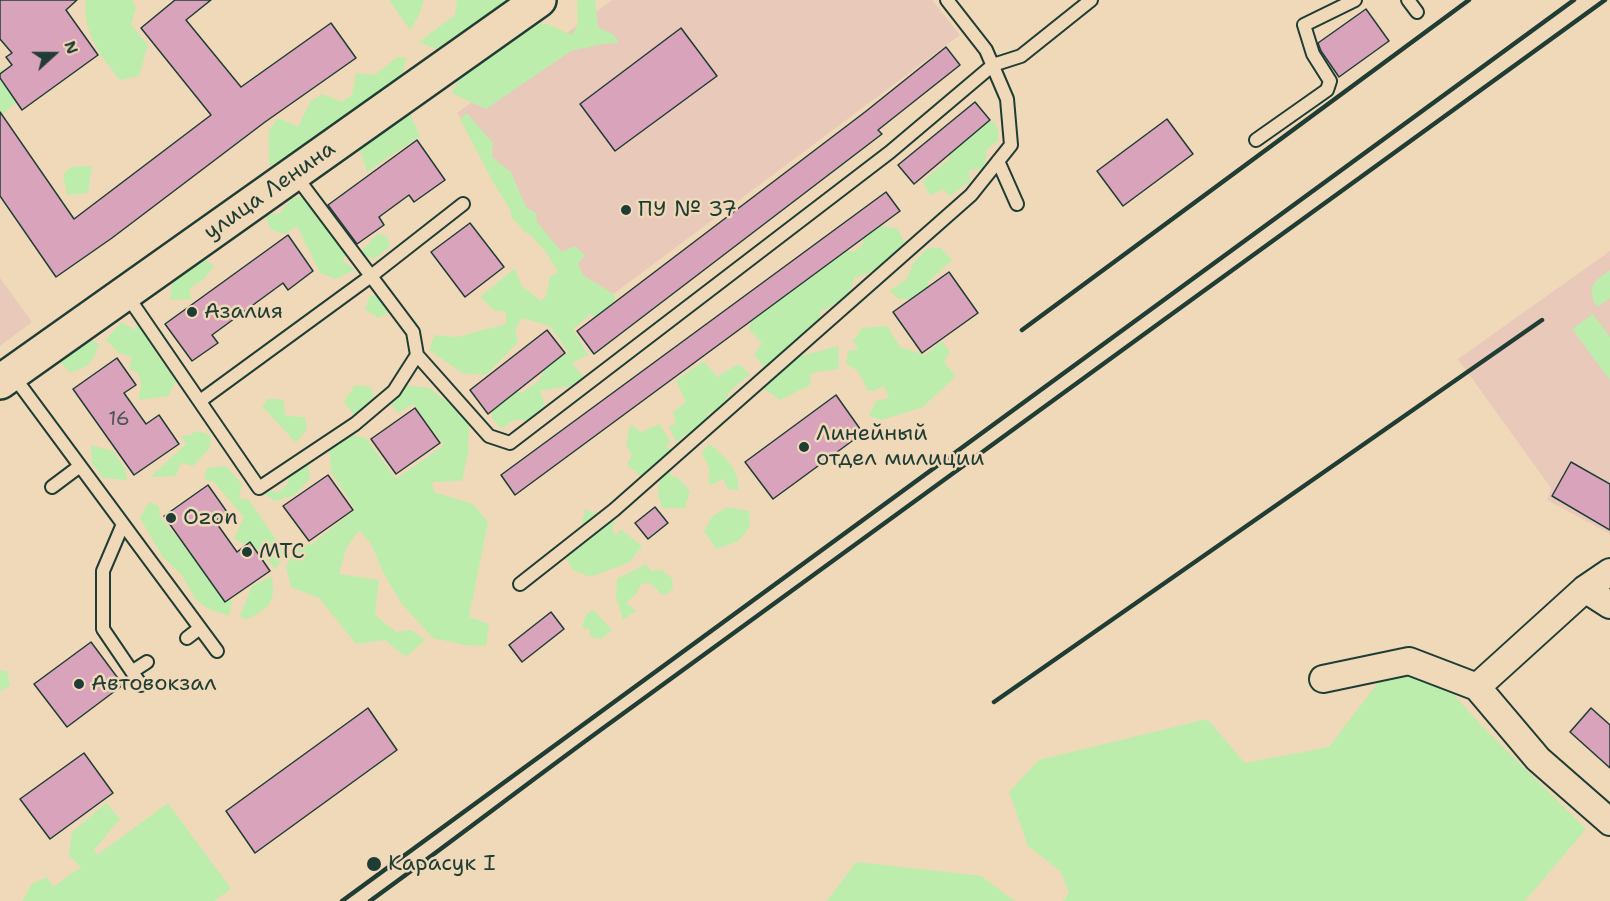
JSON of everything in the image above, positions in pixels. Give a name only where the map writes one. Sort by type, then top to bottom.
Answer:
[{"type":"main road","name":"улица Ленина","points":[[6,378],[539,0]]},
{"type":"street","points":[[1477,687],[1585,589],[1610,572]]},
{"type":"street","points":[[1585,589],[1610,605]]},
{"type":"street","points":[[1323,679],[1408,661],[1477,687],[1538,759],[1610,822]]},
{"type":"lane","points":[[520,584],[614,510],[971,195],[1011,145],[1007,99],[993,65],[986,50],[947,0]]},
{"type":"lane","points":[[294,173],[413,332],[417,356],[489,436],[510,443],[890,152],[993,65],[1021,56],[1092,0]]},
{"type":"lane","points":[[1256,140],[1327,90],[1330,81],[1313,54],[1304,25],[1355,0]]},
{"type":"lane","points":[[1408,0],[1417,12]]},
{"type":"lane","points":[[998,161],[1017,204]]},
{"type":"lane","points":[[200,401],[371,276],[463,204]]},
{"type":"lane","points":[[126,292],[259,488],[355,424],[394,391],[417,356]]},
{"type":"lane","points":[[6,378],[80,466],[217,651]]},
{"type":"lane","points":[[52,487],[80,466]]},
{"type":"lane","points":[[123,524],[103,571],[104,629],[141,685]]},
{"type":"lane","points":[[187,638],[200,628]]},
{"type":"lane","points":[[133,671],[147,662]]},
{"type":"shaded area","name":"ПУ № 37","points":[[612,0],[932,0],[960,35],[596,307],[457,113]]},
{"type":"shaded area","points":[[1610,251],[1610,534],[1547,500],[1551,488],[1458,359]]},
{"type":"shaded area","points":[[0,278],[32,322],[0,346]]},
{"type":"green space","points":[[86,0],[132,0],[136,8],[131,25],[148,45],[139,76],[120,80],[106,62],[90,33],[85,11]]},
{"type":"green space","points":[[389,0],[424,0],[419,16],[410,30]]},
{"type":"green space","points":[[457,0],[509,0],[436,49],[419,42],[455,15]]},
{"type":"green space","points":[[577,0],[595,0],[598,27],[614,35],[619,43],[602,44],[571,51],[486,109],[451,93],[459,79],[535,24],[548,24],[572,35],[578,24]]},
{"type":"green space","points":[[397,57],[407,58],[399,82],[301,156],[269,166],[269,130],[279,118],[298,127],[310,102],[322,94],[342,102],[352,95],[356,73],[375,75]]},
{"type":"green space","points":[[3,69],[22,98],[0,116],[0,71]]},
{"type":"green space","points":[[409,112],[420,136],[367,172],[357,141]]},
{"type":"green space","points":[[467,113],[493,143],[492,157],[511,172],[526,207],[536,213],[537,222],[562,252],[575,246],[585,255],[578,264],[583,275],[615,295],[614,312],[600,321],[591,314],[573,329],[588,355],[572,363],[586,380],[570,386],[540,391],[546,409],[537,420],[513,420],[502,429],[492,418],[492,406],[510,390],[522,393],[539,381],[550,359],[569,353],[550,326],[522,318],[515,329],[518,342],[486,375],[462,373],[429,350],[435,335],[457,337],[506,324],[506,312],[494,310],[480,297],[515,268],[521,285],[541,301],[546,296],[550,277],[558,272],[548,255],[512,218],[510,209],[460,119]]},
{"type":"green space","points":[[994,121],[998,130],[998,141],[987,149],[984,169],[969,170],[970,181],[950,196],[943,189],[930,196],[923,182],[950,158],[947,151],[980,126]]},
{"type":"green space","points":[[92,166],[88,193],[67,195],[63,175],[71,167]]},
{"type":"green space","points":[[309,196],[350,241],[343,261],[355,269],[336,279],[320,273],[297,226],[284,234],[271,230],[264,213],[279,214],[292,198]]},
{"type":"green space","points":[[875,225],[898,229],[905,244],[885,267],[854,278],[846,296],[820,312],[819,322],[782,353],[792,364],[796,357],[838,346],[839,369],[811,373],[810,385],[780,400],[763,388],[772,376],[754,355],[762,343],[749,330],[754,309],[838,250],[854,252],[863,244],[862,229]]},
{"type":"green space","points":[[378,234],[387,236],[390,246],[374,259],[359,253]]},
{"type":"green space","points":[[928,248],[941,248],[952,260],[929,281],[925,294],[918,300],[899,299],[889,291],[907,279],[913,263]]},
{"type":"green space","points":[[200,255],[214,266],[204,279],[189,289],[192,299],[170,300],[173,274]]},
{"type":"green space","points":[[1610,270],[1610,298],[1597,307],[1592,294],[1593,286]]},
{"type":"green space","points":[[370,295],[384,298],[393,310],[378,318],[365,309]]},
{"type":"green space","points":[[1593,314],[1610,337],[1610,380],[1572,329]]},
{"type":"green space","points":[[150,316],[165,335],[166,349],[155,350],[176,382],[168,396],[139,400],[141,382],[138,373],[129,369],[132,357],[119,353],[106,340],[121,322],[135,330],[139,319]]},
{"type":"green space","points":[[887,326],[900,347],[925,355],[942,341],[950,352],[944,362],[956,376],[923,407],[881,420],[869,416],[876,401],[889,398],[884,386],[868,391],[858,371],[846,364],[848,351],[858,349],[853,341],[862,328]]},
{"type":"green space","points":[[89,339],[99,344],[92,360],[81,369],[69,372],[59,360]]},
{"type":"green space","points":[[704,361],[717,377],[738,364],[750,374],[729,392],[724,407],[707,414],[711,421],[676,442],[669,426],[676,424],[673,412],[686,402],[676,381]]},
{"type":"green space","points":[[355,385],[371,387],[374,399],[368,410],[355,417],[344,401]]},
{"type":"green space","points":[[403,385],[429,388],[454,407],[469,425],[468,453],[462,481],[432,482],[434,492],[473,504],[488,522],[469,617],[489,624],[486,646],[465,645],[433,638],[401,603],[383,572],[371,544],[359,530],[346,549],[339,574],[379,580],[375,615],[396,632],[411,630],[425,640],[406,657],[385,640],[356,644],[319,598],[291,587],[286,567],[298,543],[311,545],[355,509],[331,472],[329,443],[345,434],[366,438],[396,479],[444,445],[413,404],[398,413],[389,401]]},
{"type":"green space","points":[[268,399],[283,399],[286,416],[305,417],[307,429],[296,443],[262,406]]},
{"type":"green space","points":[[630,424],[641,432],[659,424],[671,442],[665,447],[671,449],[672,462],[641,476],[627,465],[632,454],[626,446]]},
{"type":"green space","points":[[195,431],[211,435],[210,448],[193,466],[181,463],[176,476],[150,477],[186,444],[181,436],[191,435]]},
{"type":"green space","points":[[709,444],[726,458],[734,470],[738,490],[728,489],[723,479],[709,486],[709,468],[702,453]]},
{"type":"green space","points":[[91,445],[113,451],[125,469],[127,480],[103,478],[92,463]]},
{"type":"green space","points":[[308,462],[310,479],[295,495],[275,501],[260,491],[278,492],[288,484],[289,466]]},
{"type":"green space","points":[[226,466],[242,484],[239,498],[249,500],[286,554],[275,569],[260,551],[234,539],[244,517],[214,482],[204,479],[207,468]]},
{"type":"green space","points":[[670,471],[672,477],[677,477],[690,491],[685,508],[662,508],[658,488],[661,480]]},
{"type":"green space","points":[[149,502],[159,506],[160,517],[232,602],[229,616],[209,609],[196,600],[182,575],[163,557],[140,518]]},
{"type":"green space","points":[[727,507],[749,511],[750,527],[737,542],[716,549],[704,531],[712,517]]},
{"type":"green space","points":[[585,509],[615,522],[612,530],[616,536],[620,529],[642,546],[630,562],[590,577],[573,570],[566,558],[580,532]]},
{"type":"green space","points":[[646,564],[651,571],[661,570],[672,578],[673,589],[664,596],[650,583],[641,584],[636,594],[626,603],[636,611],[623,620],[616,596],[617,579]]},
{"type":"green space","points":[[272,576],[273,593],[269,604],[246,620],[240,616],[252,586]]},
{"type":"green space","points":[[594,610],[612,630],[601,639],[590,637],[590,629],[582,628],[586,614]]},
{"type":"green space","points":[[0,670],[7,671],[10,685],[0,692]]},
{"type":"green space","points":[[1408,675],[1448,688],[1481,725],[1586,829],[1525,901],[1063,901],[1069,892],[1060,871],[1028,846],[1009,792],[1039,760],[1207,719],[1245,763],[1329,747],[1380,680]]},
{"type":"green space","points":[[106,803],[120,819],[94,850],[97,855],[168,803],[231,889],[214,901],[22,901],[32,884],[47,877],[53,887],[81,867],[69,856],[72,832]]},
{"type":"green space","points":[[856,862],[981,876],[1015,901],[827,901]]},
{"type":"building","points":[[0,0],[77,0],[66,10],[98,55],[22,110],[0,78],[0,74],[12,65],[6,57],[12,53],[0,39]]},
{"type":"building","points":[[175,0],[211,0],[186,20],[241,87],[331,23],[356,58],[265,122],[112,238],[56,277],[0,196],[0,112],[74,219],[211,115],[141,28]]},
{"type":"building","points":[[1366,9],[1389,41],[1339,77],[1318,43]]},
{"type":"building","points":[[681,28],[717,76],[615,151],[580,104]]},
{"type":"building","points":[[946,47],[960,65],[878,130],[882,134],[594,354],[577,331],[865,112]]},
{"type":"building","points":[[975,102],[990,120],[914,184],[898,165]]},
{"type":"building","points":[[1167,119],[1193,154],[1123,206],[1097,171]]},
{"type":"building","points":[[417,140],[445,180],[414,202],[409,195],[379,217],[384,225],[357,244],[328,205]]},
{"type":"building","points":[[886,192],[900,211],[515,495],[501,475]]},
{"type":"building","points":[[470,223],[504,267],[465,297],[431,252]]},
{"type":"building","points":[[288,235],[313,271],[288,290],[283,283],[212,335],[218,343],[192,361],[165,324]]},
{"type":"building","points":[[949,272],[978,313],[922,353],[893,312]]},
{"type":"building","points":[[547,330],[565,353],[488,414],[470,390]]},
{"type":"building","points":[[117,358],[136,385],[124,393],[146,424],[159,415],[179,444],[134,475],[73,389]]},
{"type":"building","name":"Линейный отдел милиции","points":[[836,395],[863,433],[773,499],[745,462]]},
{"type":"building","points":[[415,408],[440,443],[396,474],[371,439]]},
{"type":"building","points":[[1571,462],[1610,484],[1610,530],[1552,496]]},
{"type":"building","points":[[328,475],[353,510],[309,541],[283,506]]},
{"type":"building","points":[[208,485],[227,512],[215,521],[237,552],[250,542],[270,571],[225,602],[164,516]]},
{"type":"building","points":[[655,507],[668,523],[648,539],[635,523]]},
{"type":"building","points":[[551,612],[564,629],[522,662],[509,645]]},
{"type":"building","name":"Автовокзал","points":[[91,642],[123,685],[67,727],[34,684]]},
{"type":"building","points":[[368,708],[397,750],[255,853],[226,811]]},
{"type":"building","points":[[1591,708],[1610,725],[1610,768],[1570,732]]},
{"type":"building","points":[[84,753],[113,793],[50,839],[20,799]]},
{"type":"railway","points":[[1022,330],[1469,0]]},
{"type":"railway","points":[[342,901],[1574,0]]},
{"type":"railway","points":[[370,901],[586,741],[1605,0]]},
{"type":"railway","points":[[994,702],[1542,320]]},
{"type":"place","name":"ПУ № 37","points":[[626,210]]},
{"type":"place","name":"Азалия","points":[[192,312]]},
{"type":"place","name":"Линейный отдел милиции","points":[[804,447]]},
{"type":"place","name":"Ozon","points":[[171,518]]},
{"type":"place","name":"МТС","points":[[247,552]]},
{"type":"place","name":"Автовокзал","points":[[79,684]]},
{"type":"place","name":"Карасук I","points":[[374,864]]}]
